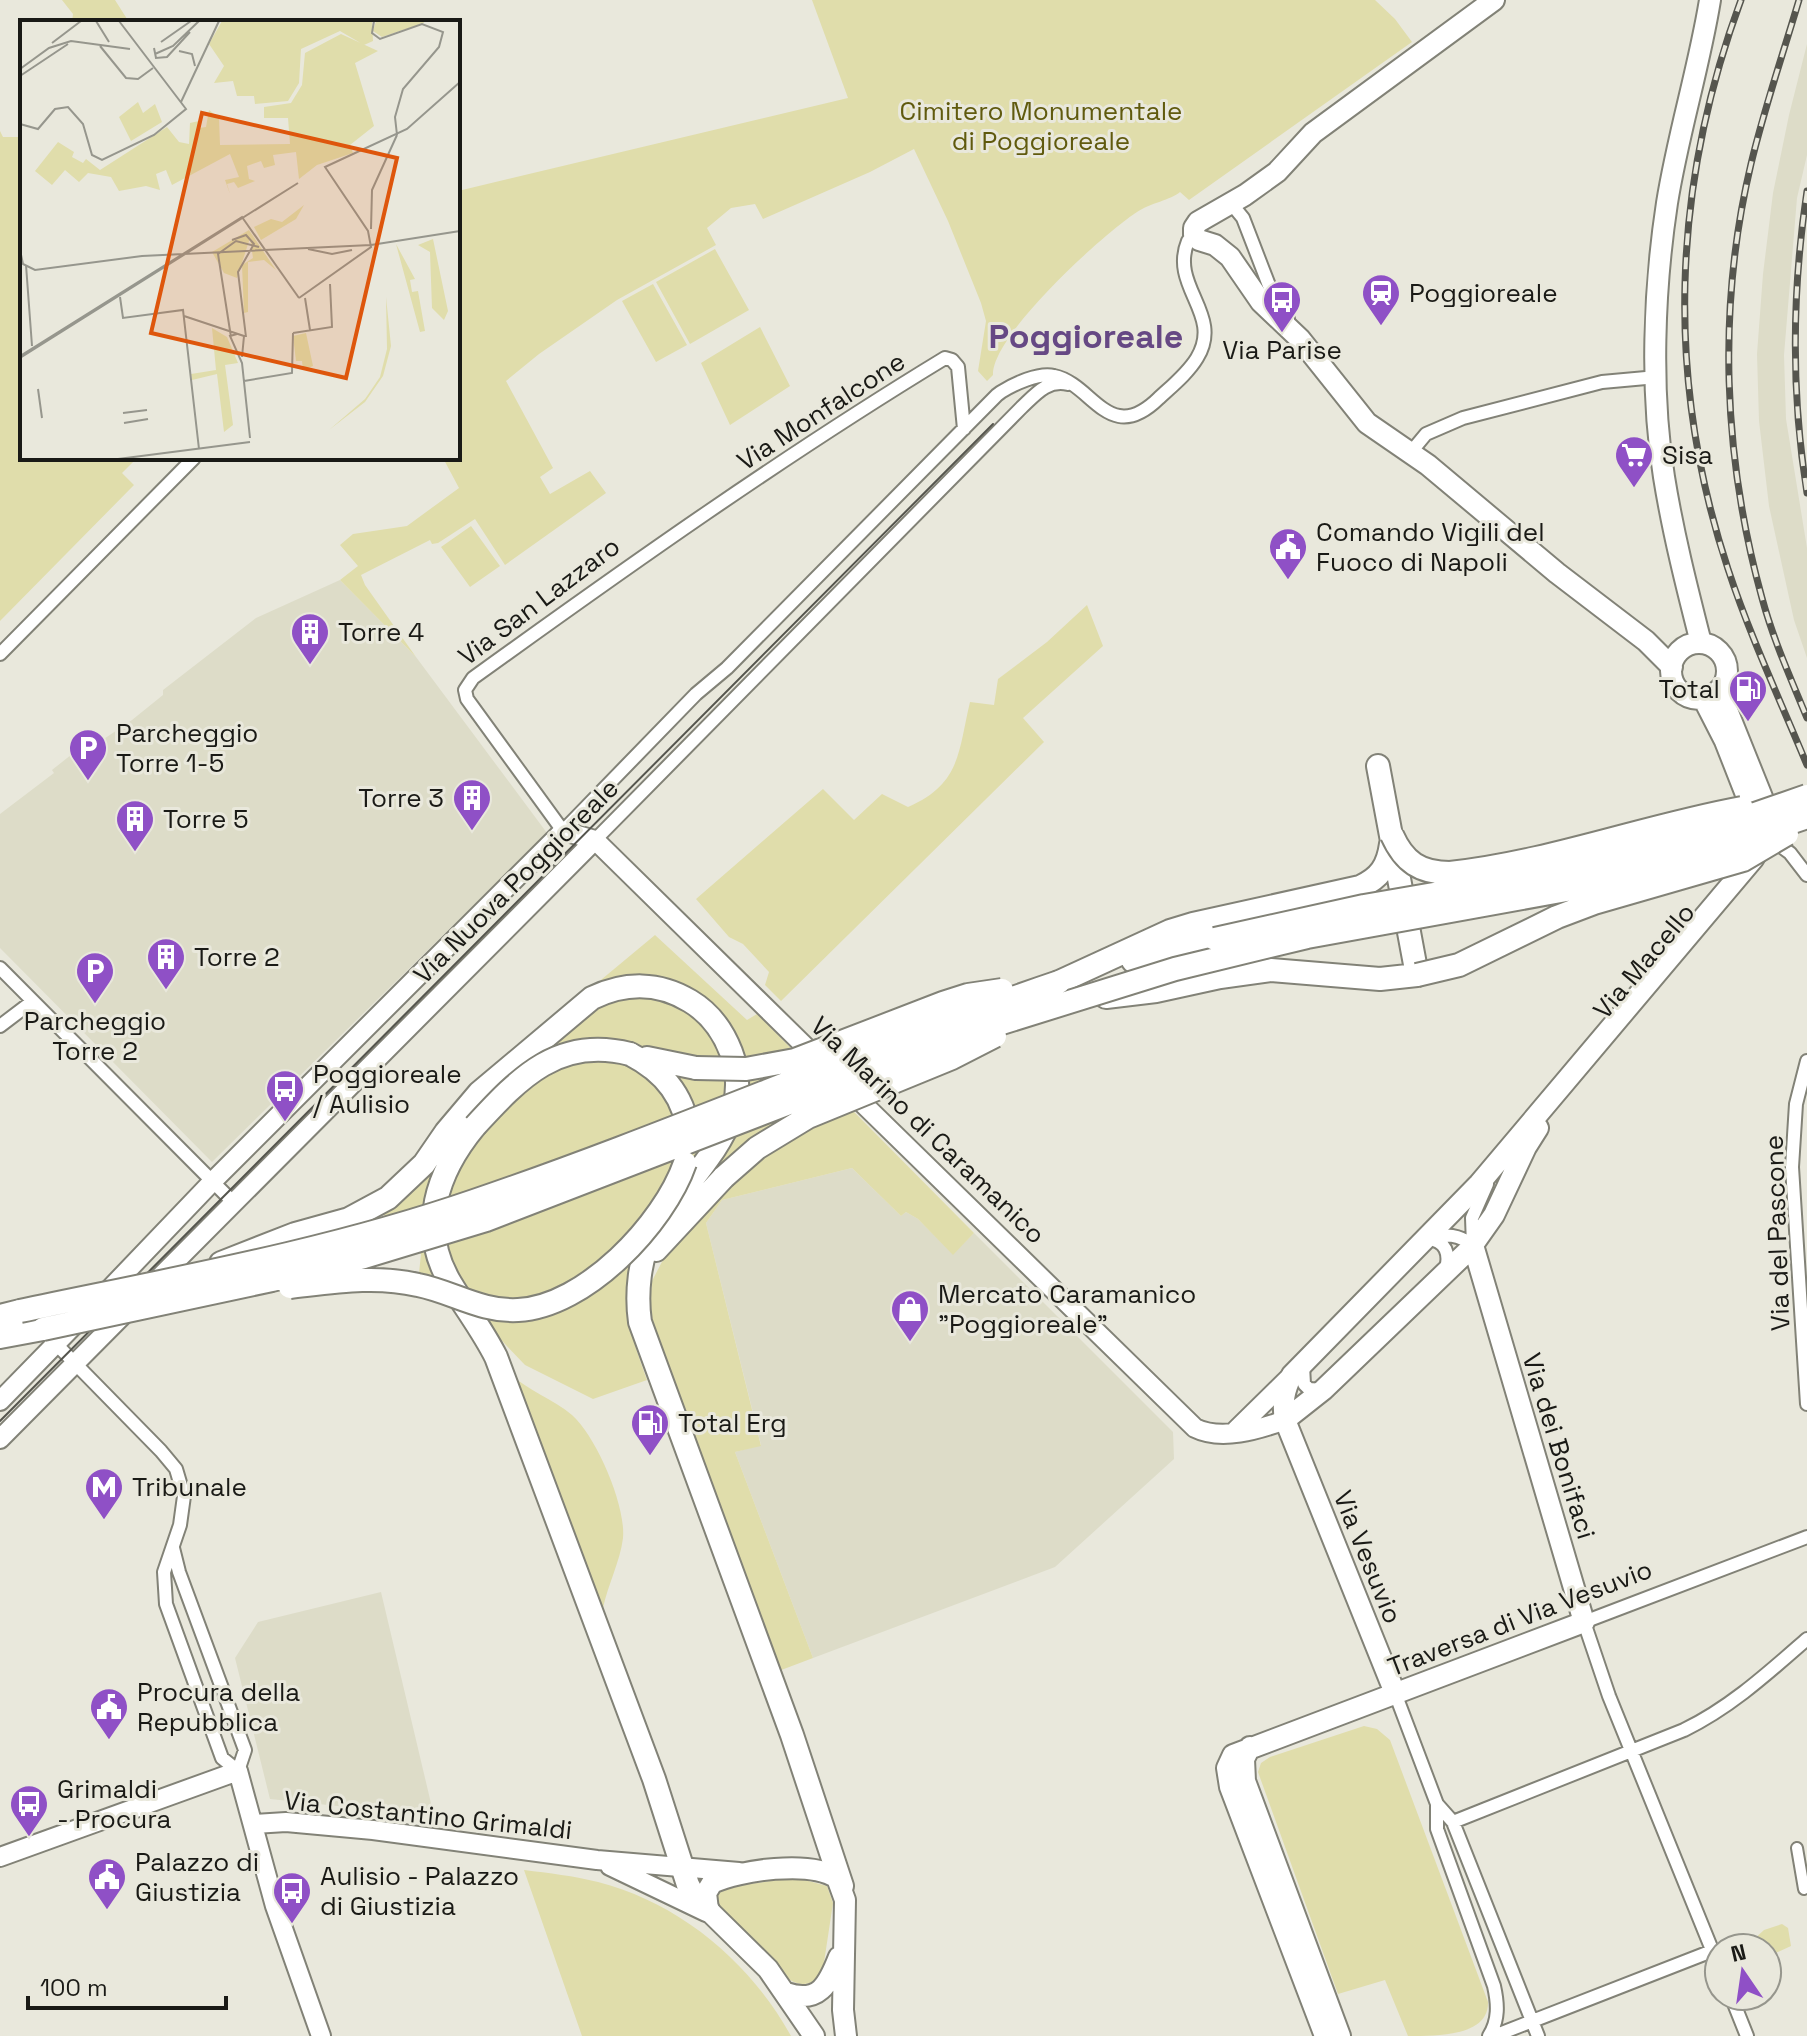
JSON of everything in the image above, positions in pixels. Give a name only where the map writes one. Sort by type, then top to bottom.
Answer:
[{"type":"highway","points":[[1378,766],[1417,975]]},
{"type":"highway","points":[[1392,835],[1402,854],[1416,867],[1450,873],[1547,855],[1703,815],[1807,807]]},
{"type":"highway","points":[[710,1913],[695,1898],[683,1868],[654,1779],[507,1386],[488,1341],[451,1284],[438,1255],[434,1228],[439,1187],[447,1166],[475,1126],[507,1093],[554,1058],[587,1048],[606,1048],[696,1068],[760,1067],[795,1060],[968,995],[1156,991],[1271,970],[1380,979],[1417,975],[1459,965],[1584,906],[1743,860],[1807,807]]},
{"type":"highway","points":[[0,1337],[194,1297],[364,1257],[486,1220],[919,1052],[1164,951],[1303,919],[1533,877],[1807,807]]},
{"type":"highway","points":[[639,1295],[644,1271],[656,1250],[724,1177],[757,1148],[808,1117],[952,1058],[1060,992],[1170,931],[1360,887],[1385,868],[1392,835]]},
{"type":"highway","points":[[190,1275],[287,1237],[349,1219],[388,1198],[424,1164],[479,1093],[592,998],[614,989],[636,986],[660,988],[683,997],[706,1013],[718,1026],[730,1049],[738,1092],[732,1116],[720,1141],[653,1234],[644,1256],[639,1295],[640,1322],[792,1735],[842,1886]]},
{"type":"highway","points":[[0,1316],[321,1246],[472,1202],[959,1016],[1060,992]]},
{"type":"highway","points":[[194,1297],[356,1279],[393,1280],[420,1285],[468,1303],[495,1309],[532,1308],[568,1296],[612,1264],[635,1241],[666,1201],[685,1163],[688,1127],[677,1093],[657,1070],[630,1054]]},
{"type":"main road","points":[[1494,0],[1313,133],[1277,172],[1198,222],[1194,235],[1196,241],[1230,257],[1261,302],[1300,339],[1367,423],[1411,452],[1557,573],[1646,641],[1672,667]]},
{"type":"main road","points":[[1701,643],[1663,474],[1657,377],[1660,271],[1666,207],[1710,0]]},
{"type":"main road","points":[[1646,641],[1667,644],[1686,634],[1695,619]]},
{"type":"main road","points":[[1701,643],[1710,645],[1723,657],[1727,675],[1711,694],[1694,698],[1678,689],[1673,681],[1672,667],[1677,654],[1684,648],[1701,643]]},
{"type":"main road","points":[[1711,694],[1775,842]]},
{"type":"main road","name":"Via Macello","points":[[1531,1128],[1753,859],[1759,849],[1765,822]]},
{"type":"main road","points":[[563,831],[595,840]]},
{"type":"main road","name":"Via Nuova Poggioreale","points":[[0,1401],[212,1182],[563,831]]},
{"type":"main road","name":"Via Nuova Poggioreale","points":[[0,1439],[595,840]]},
{"type":"main road","name":"Via Marino di Caramanico","points":[[595,840],[1195,1428],[1206,1433],[1234,1432],[1285,1420]]},
{"type":"main road","name":"Via Macello","points":[[1531,1128],[1775,842]]},
{"type":"main road","points":[[1234,1432],[1426,1239],[1531,1128]]},
{"type":"main road","points":[[1285,1420],[1323,1390],[1473,1245],[1490,1223],[1526,1147],[1531,1128]]},
{"type":"main road","name":"Via dei Bonifaci","points":[[1473,1245],[1584,1622]]},
{"type":"main road","points":[[1285,1420],[1284,1399],[1298,1369]]},
{"type":"main road","name":"Via Vesuvio","points":[[1285,1420],[1395,1693]]},
{"type":"main road","name":"Traversa di Via Vesuvio","points":[[1250,1747],[1584,1622]]},
{"type":"main road","points":[[1250,1747],[1233,1755],[1227,1768],[1228,1777],[1325,2036]]},
{"type":"main road","points":[[1250,1747],[1244,1759],[1245,1781],[1340,2036]]},
{"type":"main road","points":[[0,1857],[238,1771],[275,1906],[321,2036]]},
{"type":"main road","name":"Via Costantino Grimaldi","points":[[254,1824],[286,1822],[373,1830],[597,1860],[758,1872]]},
{"type":"main road","name":"Via Costantino Grimaldi","points":[[597,1860],[710,1913]]},
{"type":"main road","points":[[814,2036],[786,1993],[740,1940],[710,1913],[706,1893],[712,1883],[758,1872],[804,1867],[837,1878],[845,1900],[846,2036]]},
{"type":"main road","points":[[786,1993],[806,1996],[821,1990],[831,1978],[843,1946]]},
{"type":"street","points":[[1234,207],[1243,218],[1270,288],[1300,339]]},
{"type":"street","name":"Via Nuova Poggioreale","points":[[563,831],[994,399],[1010,387],[1045,375],[1062,379],[1113,415],[1131,415],[1157,401],[1198,357],[1203,346],[1205,327],[1183,273],[1182,258],[1196,241]]},
{"type":"street","name":"Via Monfalcone","points":[[655,547],[852,414],[945,358],[958,367],[964,429]]},
{"type":"street","points":[[1411,452],[1426,434],[1463,418],[1602,382],[1657,377]]},
{"type":"street","name":"Via Nuova Poggioreale","points":[[595,840],[1013,417],[1048,385],[1063,383],[1077,390]]},
{"type":"street","points":[[994,399],[1006,396],[1014,400],[1013,417]]},
{"type":"street","points":[[0,654],[192,460]]},
{"type":"street","name":"Via San Lazzaro","points":[[563,831],[467,699],[465,690],[473,678],[655,547]]},
{"type":"street","points":[[1765,822],[1807,807]]},
{"type":"street","points":[[1775,842],[1790,853],[1807,875]]},
{"type":"street","points":[[0,968],[233,1202]]},
{"type":"street","points":[[0,1026],[33,1001]]},
{"type":"street","name":"Via del Pascone","points":[[1807,1061],[1796,1104],[1792,1167],[1807,1404]]},
{"type":"street","points":[[1473,1245],[1472,1218],[1496,1165]]},
{"type":"street","points":[[1426,1239],[1452,1235],[1473,1245]]},
{"type":"street","points":[[1426,1239],[1435,1240],[1445,1248],[1448,1262],[1445,1272]]},
{"type":"street","points":[[56,1344],[176,1469],[184,1496],[182,1514],[164,1572],[163,1585],[169,1617],[222,1758],[238,1771],[245,1750],[179,1572],[173,1548]]},
{"type":"street","points":[[1298,1369],[1302,1370],[1304,1384],[1309,1389],[1323,1390]]},
{"type":"street","name":"Traversa di Via Vesuvio","points":[[1584,1622],[1807,1537]]},
{"type":"street","name":"Via dei Bonifaci","points":[[1584,1622],[1602,1678],[1704,1932]]},
{"type":"street","points":[[1453,1822],[1684,1730],[1728,1706],[1807,1639]]},
{"type":"street","name":"Via Vesuvio","points":[[1395,1693],[1437,1804],[1437,1829],[1494,1986],[1497,2013],[1492,2036]]},
{"type":"street","name":"Via Vesuvio","points":[[1437,1804],[1453,1822],[1538,2036]]},
{"type":"street","points":[[1797,1848],[1804,1889]]},
{"type":"street","points":[[1492,2036],[1703,1955]]},
{"type":"street","points":[[1737,2012],[1747,2036]]},
{"type":"shaded area","points":[[1807,44],[1807,155],[1797,198],[1784,355],[1786,419],[1807,548],[1807,658],[1794,620],[1769,506],[1759,421],[1757,354],[1773,193]]},
{"type":"shaded area","points":[[340,580],[416,657],[547,833],[212,1162],[0,948],[0,814],[54,773],[52,770],[86,743],[92,747],[132,720],[163,695],[163,690],[256,618]]},
{"type":"shaded area","name":"Mercato Caramanico \"Poggioreale\"","points":[[852,1168],[901,1216],[906,1212],[918,1219],[953,1254],[974,1233],[1173,1432],[1174,1459],[1055,1567],[813,1658],[735,1452],[761,1445],[706,1223],[722,1200]]},
{"type":"shaded area","points":[[381,1592],[434,1816],[270,1799],[235,1658],[258,1622]]},
{"type":"green space","points":[[62,0],[115,0],[128,20],[72,20],[73,14]]},
{"type":"green space","name":"Cimitero Monumentale di Poggioreale","points":[[812,0],[1375,0],[1395,19],[1412,42],[1189,200],[1180,192],[1142,209],[1121,224],[1076,263],[1029,312],[1010,336],[997,358],[993,375],[987,381],[978,371],[986,321],[981,303],[948,221],[914,149],[763,219],[755,204],[731,208],[707,228],[716,245],[617,300],[506,381],[553,468],[540,477],[550,494],[590,471],[606,493],[505,565],[475,519],[438,543],[432,544],[430,540],[361,575],[416,657],[340,580],[358,566],[340,545],[353,534],[407,526],[459,488],[444,460],[460,460],[460,191],[848,98]]},
{"type":"green space","points":[[0,131],[3,137],[20,137],[20,460],[135,460],[122,473],[134,485],[0,621]]},
{"type":"green space","points":[[715,249],[749,310],[690,344],[656,282]]},
{"type":"green space","points":[[653,284],[687,345],[656,362],[622,301]]},
{"type":"green space","points":[[760,327],[790,386],[730,425],[701,363]]},
{"type":"green space","points":[[471,526],[500,566],[470,587],[441,547]]},
{"type":"green space","points":[[1087,605],[1103,646],[1023,718],[1044,742],[781,1001],[765,985],[769,972],[743,944],[729,937],[696,899],[823,789],[854,820],[882,794],[908,807],[925,798],[948,777],[954,765],[970,702],[994,705],[998,679],[1047,642]]},
{"type":"green space","points":[[655,935],[747,1020],[757,1014],[974,1233],[953,1255],[918,1219],[906,1212],[901,1216],[852,1168],[722,1200],[706,1223],[761,1446],[735,1452],[813,1658],[776,1672],[648,1324],[652,1281],[665,1256],[663,1236],[747,1085],[692,994],[611,997],[666,998],[707,1025],[732,1079],[724,1114],[632,1265],[630,1324],[647,1380],[593,1399],[525,1365],[486,1324],[443,1247],[432,1178],[423,1211],[436,1277],[419,1273],[421,1254],[372,1203],[578,999]]},
{"type":"green space","points":[[510,1374],[572,1415],[591,1438],[615,1490],[623,1538],[603,1608],[598,1612]]},
{"type":"green space","points":[[1364,1726],[1377,1729],[1390,1740],[1488,2002],[1480,2022],[1460,2032],[1408,2036],[1385,1980],[1338,1994],[1258,1772],[1261,1763],[1270,1757]]},
{"type":"green space","points":[[524,1870],[598,1882],[628,1892],[684,1920],[734,1960],[774,2009],[791,2036],[582,2036]]},
{"type":"green space","points":[[794,1877],[827,1886],[833,1903],[823,1969],[817,1978],[805,1984],[790,1980],[751,1936],[713,1903],[713,1894],[722,1885]]},
{"type":"green space","points":[[1782,1924],[1788,1928],[1791,1946],[1783,1950],[1783,1932],[1762,1932]]},
{"type":"tram line","points":[[0,1421],[993,424]]},
{"type":"railway","points":[[1741,0],[1718,70],[1701,141],[1690,212],[1685,283],[1686,355],[1694,426],[1708,498],[1728,569],[1807,765]]},
{"type":"railway","points":[[1799,0],[1756,143],[1740,218],[1729,327],[1729,382],[1732,436],[1749,545],[1771,629],[1807,718]]},
{"type":"railway","points":[[1807,191],[1798,266],[1795,342],[1798,418],[1807,493]]},
{"type":"place","name":"Poggioreale","points":[[1381,327]]},
{"type":"place","name":"Via Parise","points":[[1282,334]]},
{"type":"place","name":"Sisa","points":[[1634,489]]},
{"type":"place","name":"Comando Vigili del Fuoco di Napoli","points":[[1288,581]]},
{"type":"place","name":"Torre 4","points":[[310,666]]},
{"type":"place","name":"Total","points":[[1748,723]]},
{"type":"place","name":"Parcheggio Torre 1-5","points":[[88,782]]},
{"type":"place","name":"Torre 3","points":[[472,832]]},
{"type":"place","name":"Torre 5","points":[[135,853]]},
{"type":"place","name":"Torre 2","points":[[166,991]]},
{"type":"place","name":"Parcheggio Torre 2","points":[[95,1005]]},
{"type":"place","name":"Poggioreale / Aulisio","points":[[285,1123]]},
{"type":"place","name":"Mercato Caramanico \"Poggioreale\"","points":[[910,1343]]},
{"type":"place","name":"Total Erg","points":[[650,1457]]},
{"type":"place","name":"Tribunale","points":[[104,1521]]},
{"type":"place","name":"Procura della Repubblica","points":[[109,1741]]},
{"type":"place","name":"Grimaldi - Procura","points":[[29,1838]]},
{"type":"place","name":"Palazzo di Giustizia","points":[[107,1911]]},
{"type":"place","name":"Aulisio - Palazzo di Giustizia","points":[[292,1925]]},
{"type":"district","name":"Poggioreale","points":[[1086,336]]}]
